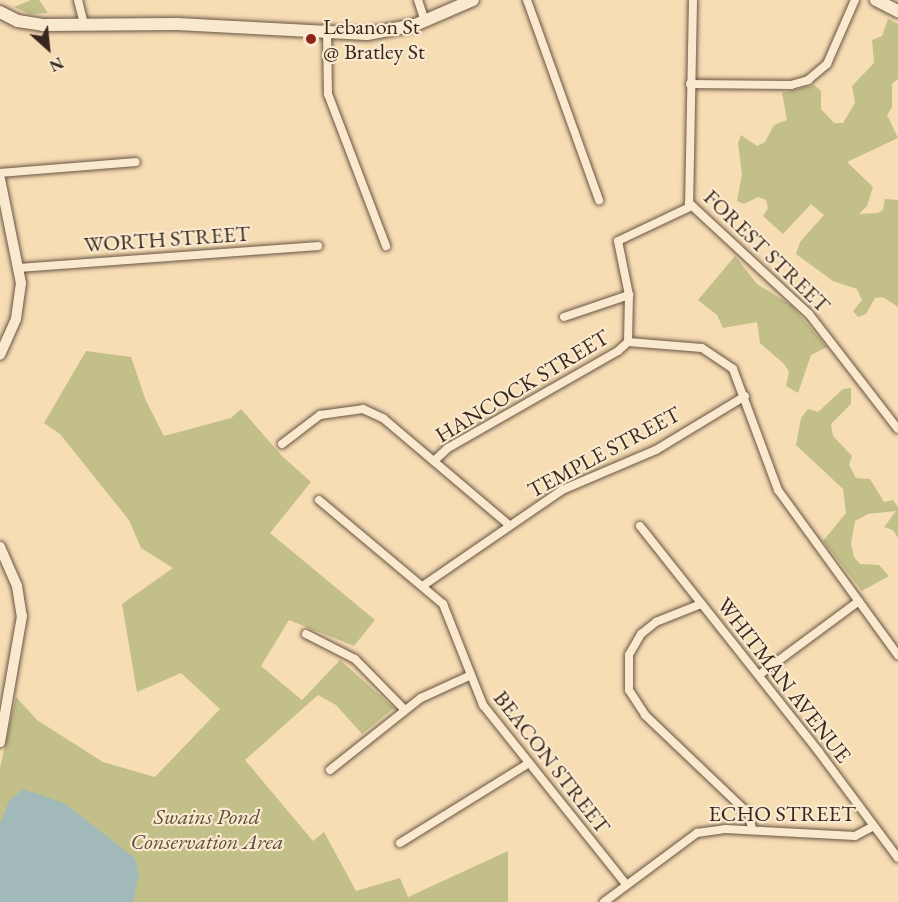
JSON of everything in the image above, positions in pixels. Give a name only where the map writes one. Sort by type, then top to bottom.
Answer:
[{"type":"main road","points":[[0,12],[30,23],[177,24],[380,33],[425,21],[473,0]]},
{"type":"main road","points":[[876,0],[898,11]]},
{"type":"street","points":[[78,0],[84,24]]},
{"type":"street","points":[[418,0],[425,21]]},
{"type":"street","points":[[527,0],[599,200]]},
{"type":"street","name":"FOREST STREET","points":[[693,0],[688,197],[692,206],[809,314],[897,424]]},
{"type":"street","points":[[690,84],[791,85],[811,79],[824,68],[834,52],[855,0]]},
{"type":"street","points":[[327,32],[328,94],[386,246]]},
{"type":"street","points":[[0,173],[136,162]]},
{"type":"street","points":[[0,179],[19,268],[19,308],[0,355]]},
{"type":"street","points":[[692,206],[620,239],[618,249],[629,295],[628,342],[707,350],[735,372],[775,485],[898,655]]},
{"type":"street","name":"WORTH STREET","points":[[19,268],[318,246]]},
{"type":"street","points":[[564,317],[629,295]]},
{"type":"street","name":"HANCOCK STREET","points":[[434,461],[448,448],[618,351],[628,342]]},
{"type":"street","name":"TEMPLE STREET","points":[[424,585],[562,490],[656,450],[745,396]]},
{"type":"street","points":[[282,444],[312,419],[358,408],[384,419],[509,525]]},
{"type":"street","name":"BEACON STREET","points":[[319,500],[424,585],[450,617],[483,705],[626,884]]},
{"type":"street","name":"WHITMAN AVENUE","points":[[640,526],[759,675],[898,858]]},
{"type":"street","points":[[0,547],[17,586],[22,616],[0,742]]},
{"type":"street","points":[[759,675],[859,600]]},
{"type":"street","points":[[700,604],[656,621],[641,634],[629,655],[629,690],[645,716],[749,813],[752,830]]},
{"type":"street","points":[[306,634],[355,659],[405,709]]},
{"type":"street","points":[[330,770],[405,709],[439,688],[471,675]]},
{"type":"street","points":[[400,843],[529,763]]},
{"type":"street","name":"ECHO STREET","points":[[604,902],[694,835],[712,830],[752,830],[855,836],[874,826]]},
{"type":"green space","points":[[31,0],[39,0],[48,13],[30,14],[14,7]]},
{"type":"green space","points":[[888,19],[898,24],[898,79],[892,84],[892,107],[887,115],[898,138],[847,162],[873,187],[867,206],[859,214],[878,213],[883,210],[885,199],[898,200],[898,307],[883,297],[875,298],[866,314],[858,317],[853,311],[862,300],[857,289],[833,281],[796,254],[800,242],[824,215],[811,204],[783,234],[763,216],[768,208],[766,200],[758,197],[744,204],[737,201],[742,174],[738,143],[741,135],[757,146],[765,142],[774,125],[787,120],[782,93],[814,85],[821,91],[821,109],[834,123],[843,123],[855,103],[852,86],[874,63],[872,40],[882,36]]},
{"type":"green space","points":[[735,256],[757,284],[791,305],[827,347],[811,355],[798,393],[786,386],[789,372],[784,364],[760,343],[757,322],[723,328],[717,315],[698,300]]},
{"type":"green space","name":"Swains Pond Conservation Area","points":[[86,351],[131,357],[146,401],[164,436],[231,418],[241,409],[282,456],[311,482],[270,533],[375,620],[354,646],[289,620],[261,666],[302,700],[340,660],[394,708],[362,734],[336,705],[318,695],[245,760],[313,841],[324,832],[356,891],[400,878],[408,897],[508,851],[508,902],[0,902],[0,768],[16,697],[37,720],[103,762],[155,777],[220,709],[181,673],[137,692],[122,604],[173,568],[141,548],[129,520],[60,434],[44,423]]},
{"type":"green space","points":[[851,388],[851,404],[831,424],[833,436],[852,456],[849,465],[856,478],[870,479],[884,502],[893,500],[898,507],[898,538],[893,530],[884,527],[896,511],[868,514],[855,521],[851,544],[854,557],[860,564],[879,565],[889,576],[862,591],[823,541],[846,513],[843,489],[796,445],[801,418],[808,409],[818,412],[843,389]]},
{"type":"water","points":[[23,789],[64,803],[135,858],[139,874],[133,902],[0,902],[0,824],[9,801]]},
{"type":"place","name":"Lebanon St @ Bratley St","points":[[311,39]]}]
